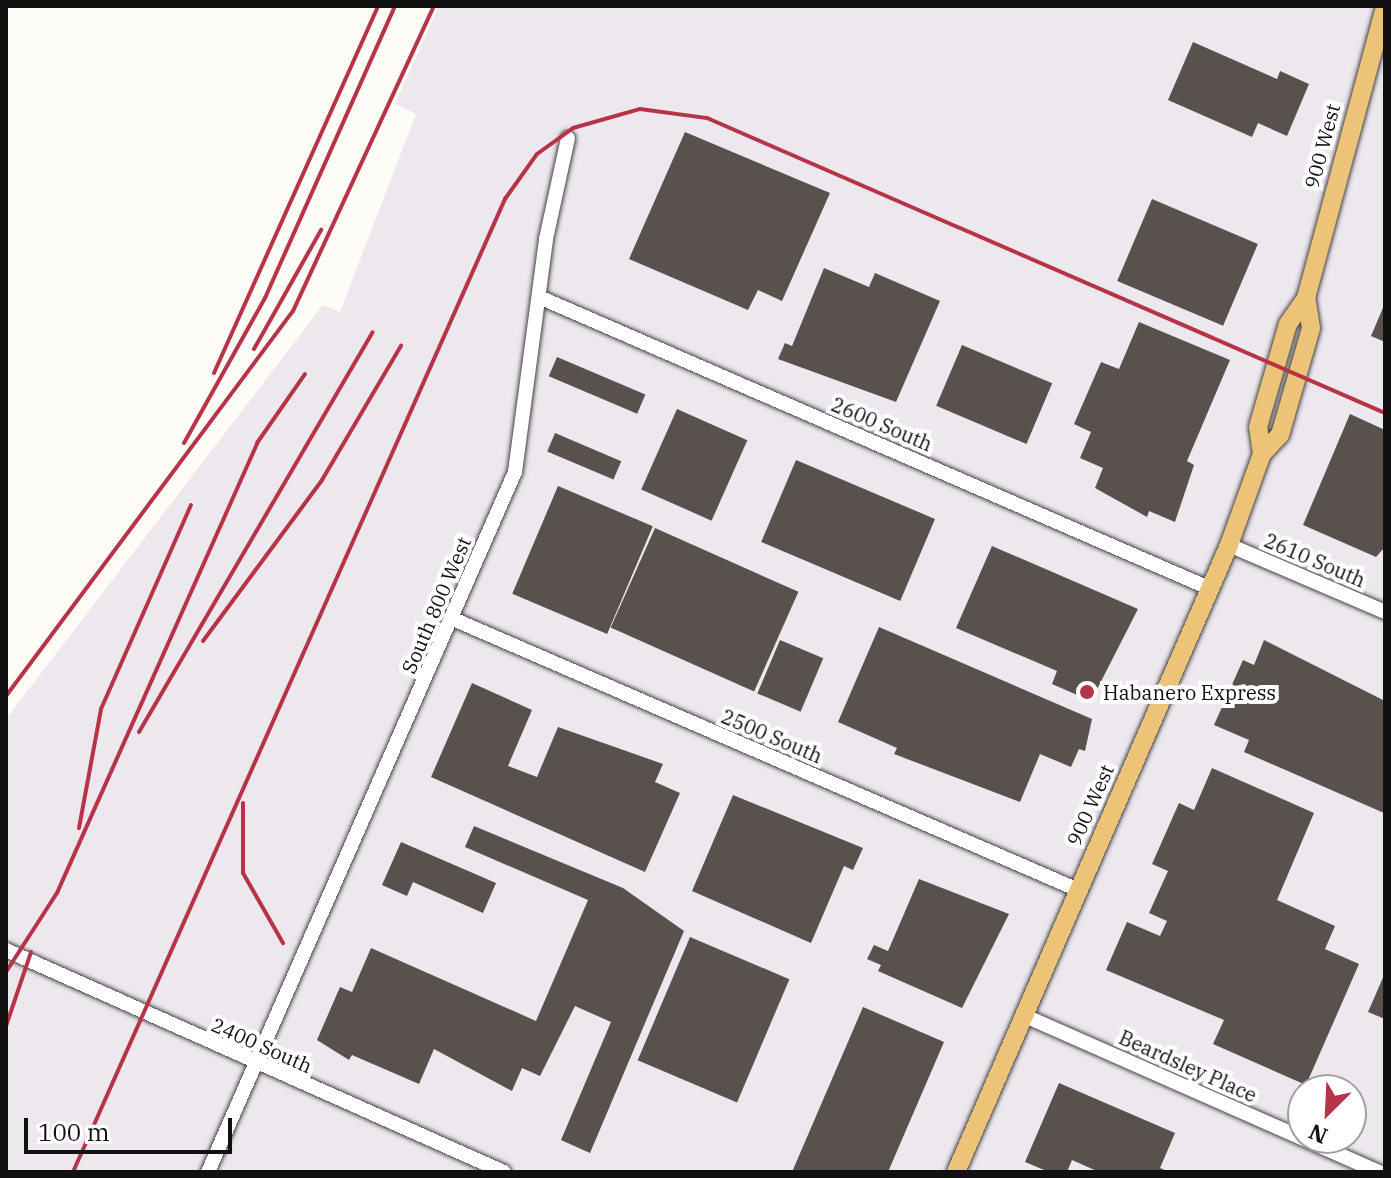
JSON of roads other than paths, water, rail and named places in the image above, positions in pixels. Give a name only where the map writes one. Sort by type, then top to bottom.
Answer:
[{"type":"main road","name":"900 West","points":[[956,1172],[1025,1016],[1076,889],[1229,545],[1262,454],[1280,435],[1311,328],[1306,298],[1385,7]]},
{"type":"street","name":"South 800 West","points":[[208,1172],[515,472],[539,297],[568,138]]},
{"type":"street","name":"2600 South","points":[[539,297],[1209,588]]},
{"type":"street","name":"2610 South","points":[[1229,545],[1385,612]]},
{"type":"street","name":"2500 South","points":[[453,619],[1076,889]]},
{"type":"street","name":"2400 South","points":[[6,950],[504,1172]]},
{"type":"street","name":"Beardsley Place","points":[[1025,1016],[1379,1172]]},
{"type":"railway","points":[[214,373],[378,6]]},
{"type":"railway","points":[[184,443],[265,298],[395,6]]},
{"type":"railway","points":[[6,696],[293,311],[434,6]]},
{"type":"railway","points":[[73,1172],[505,199],[537,154],[573,128],[640,109],[707,118],[1385,413]]},
{"type":"railway","points":[[254,349],[321,230]]},
{"type":"railway","points":[[139,732],[373,332]]},
{"type":"railway","points":[[203,641],[322,480],[401,346]]},
{"type":"railway","points":[[6,972],[57,893],[257,443],[305,374]]},
{"type":"railway","points":[[79,828],[101,709],[191,505]]},
{"type":"railway","points":[[243,803],[243,873],[283,943]]},
{"type":"railway","points":[[6,1026],[31,952]]},
{"type":"place","name":"Habanero Express","points":[[1087,692]]}]
